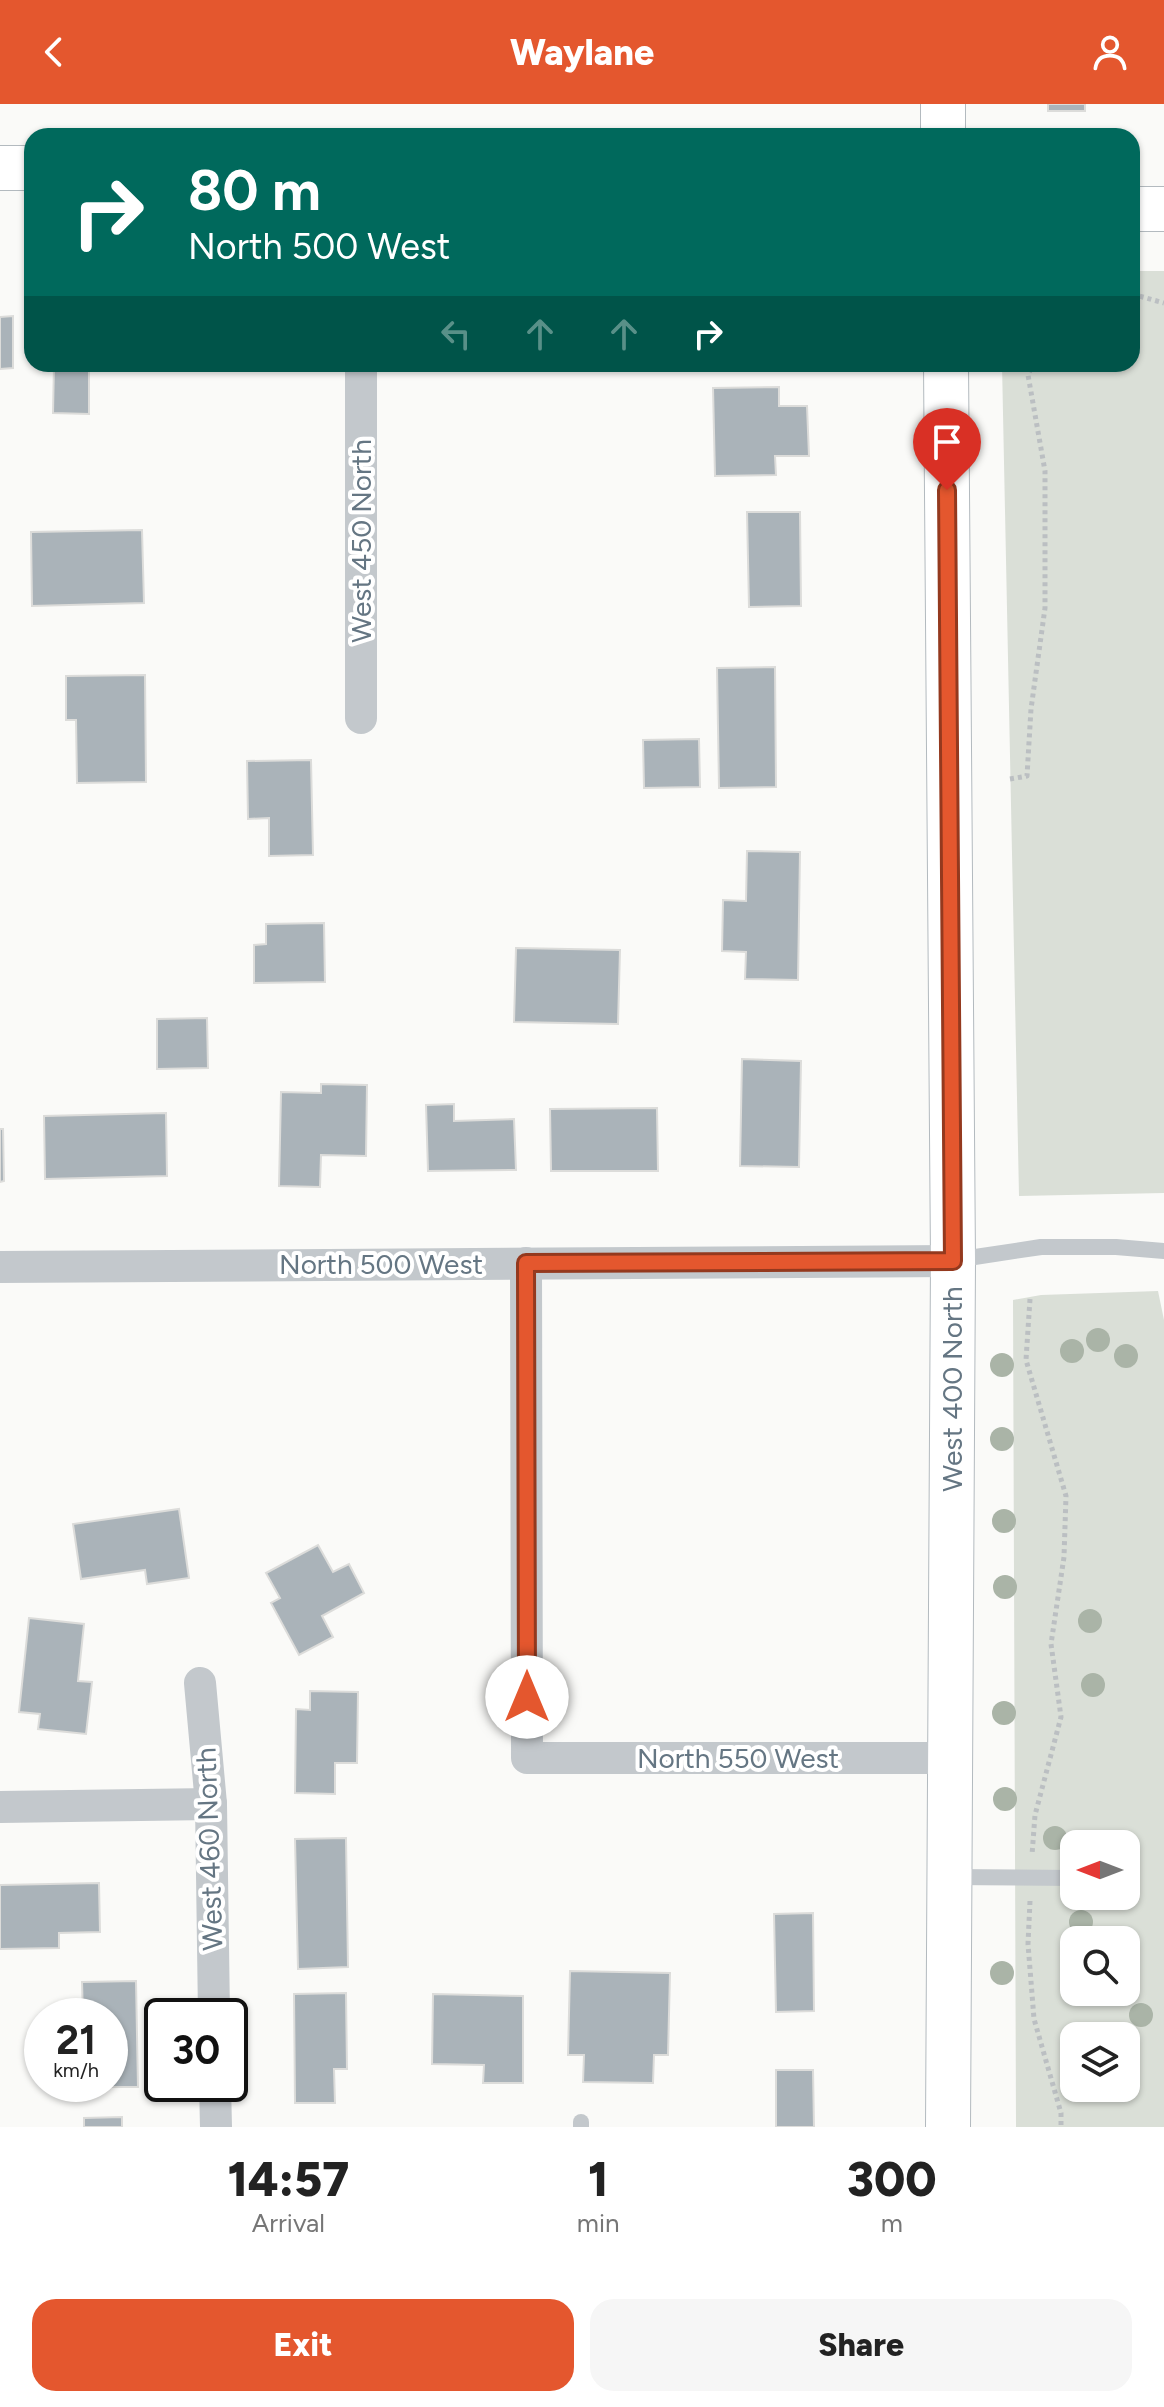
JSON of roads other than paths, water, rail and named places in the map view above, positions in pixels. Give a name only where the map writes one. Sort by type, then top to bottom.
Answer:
[{"type":"main road","points":[[943,104],[943,128]]},
{"type":"main road","points":[[0,168],[24,168]]},
{"type":"main road","points":[[1140,209],[1164,209]]},
{"type":"main road","name":"West 400 North","points":[[946,372],[953,1261],[948,2127]]},
{"type":"street","name":"West 450 North","points":[[361,372],[361,718]]},
{"type":"street","name":"North 500 West","points":[[0,1267],[953,1261]]},
{"type":"street","name":"North 550 West","points":[[526,1263],[527,1758],[949,1758]]},
{"type":"street","name":"West 460 North","points":[[200,1683],[211,1804],[214,1998]]},
{"type":"street","points":[[0,1807],[211,1804]]},
{"type":"street","points":[[215,2102],[216,2127]]},
{"type":"lane","points":[[953,1261],[1041,1247],[1116,1247],[1164,1251]]},
{"type":"lane","points":[[948,1877],[1060,1878]]}]
